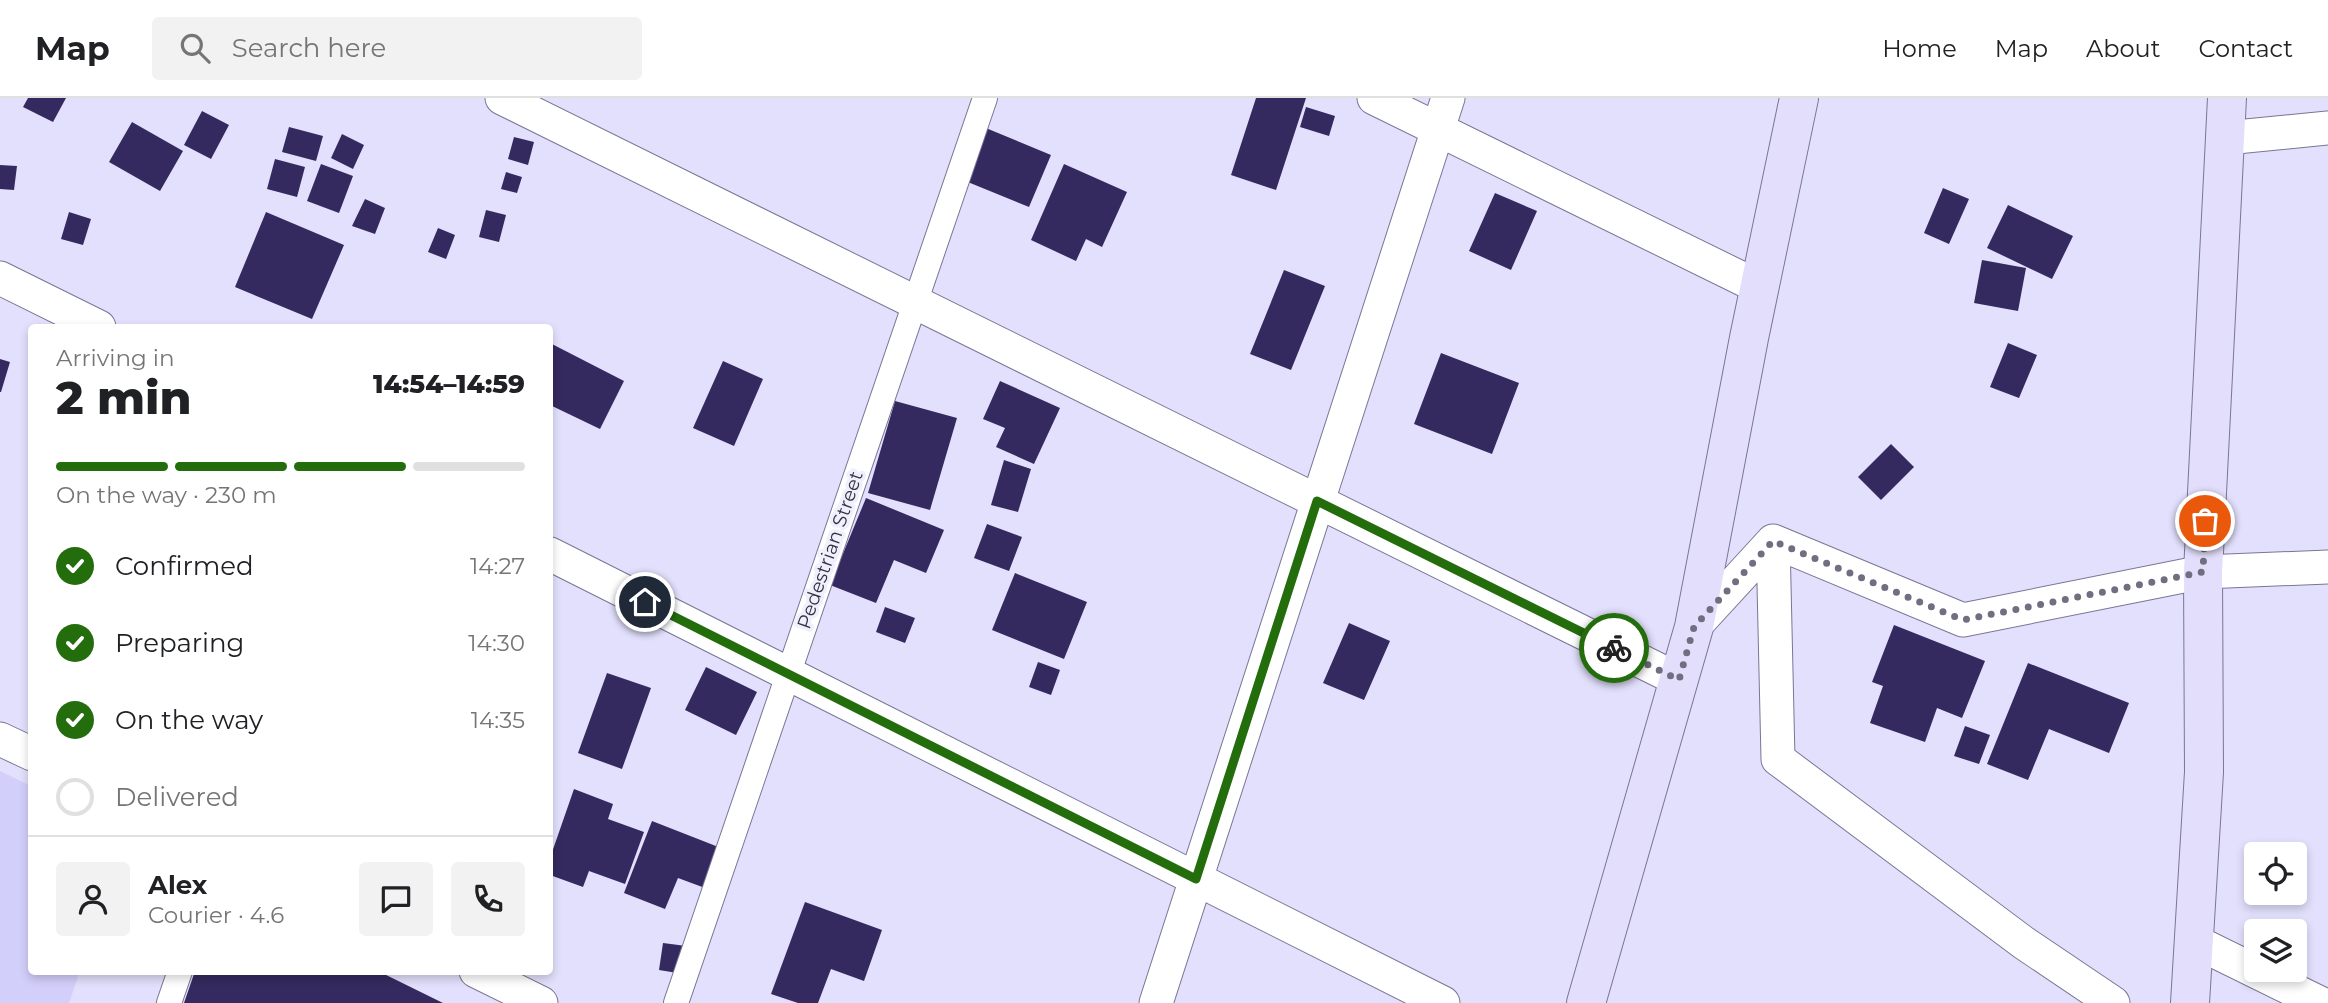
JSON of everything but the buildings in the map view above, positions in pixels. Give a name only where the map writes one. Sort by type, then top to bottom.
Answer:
[{"type":"main road","points":[[1586,1003],[1694,627],[1759,287],[1800,98]]},
{"type":"main road","points":[[2190,1003],[2196,942],[2204,772],[2203,572],[2227,98]]},
{"type":"street","points":[[502,98],[1679,680]]},
{"type":"street","name":"Pedestrian Street","points":[[676,1003],[985,98]]},
{"type":"street","points":[[1374,98],[1759,287]]},
{"type":"street","points":[[1156,1003],[1448,98]]},
{"type":"street","points":[[2226,138],[2328,128]]},
{"type":"street","points":[[0,278],[93,324]]},
{"type":"street","points":[[1773,541],[1963,620],[2203,572],[2328,567]]},
{"type":"street","points":[[1694,627],[1773,541]]},
{"type":"street","points":[[1773,541],[1778,759],[2024,943],[2113,1003]]},
{"type":"street","points":[[553,556],[1443,1003]]},
{"type":"street","points":[[0,739],[28,752]]},
{"type":"street","points":[[2196,942],[2320,1003]]},
{"type":"street","points":[[169,1003],[179,975]]},
{"type":"street","points":[[484,975],[541,1003]]},
{"type":"shaded area","points":[[0,771],[28,785],[28,975],[79,975],[69,1003],[0,1003]]},
{"type":"way so far","points":[[1614,648],[1679,680],[1694,627],[1773,541],[1963,620],[2203,572],[2205,521]]},
{"type":"route","points":[[645,602],[1196,879],[1317,501],[1614,648]]}]
